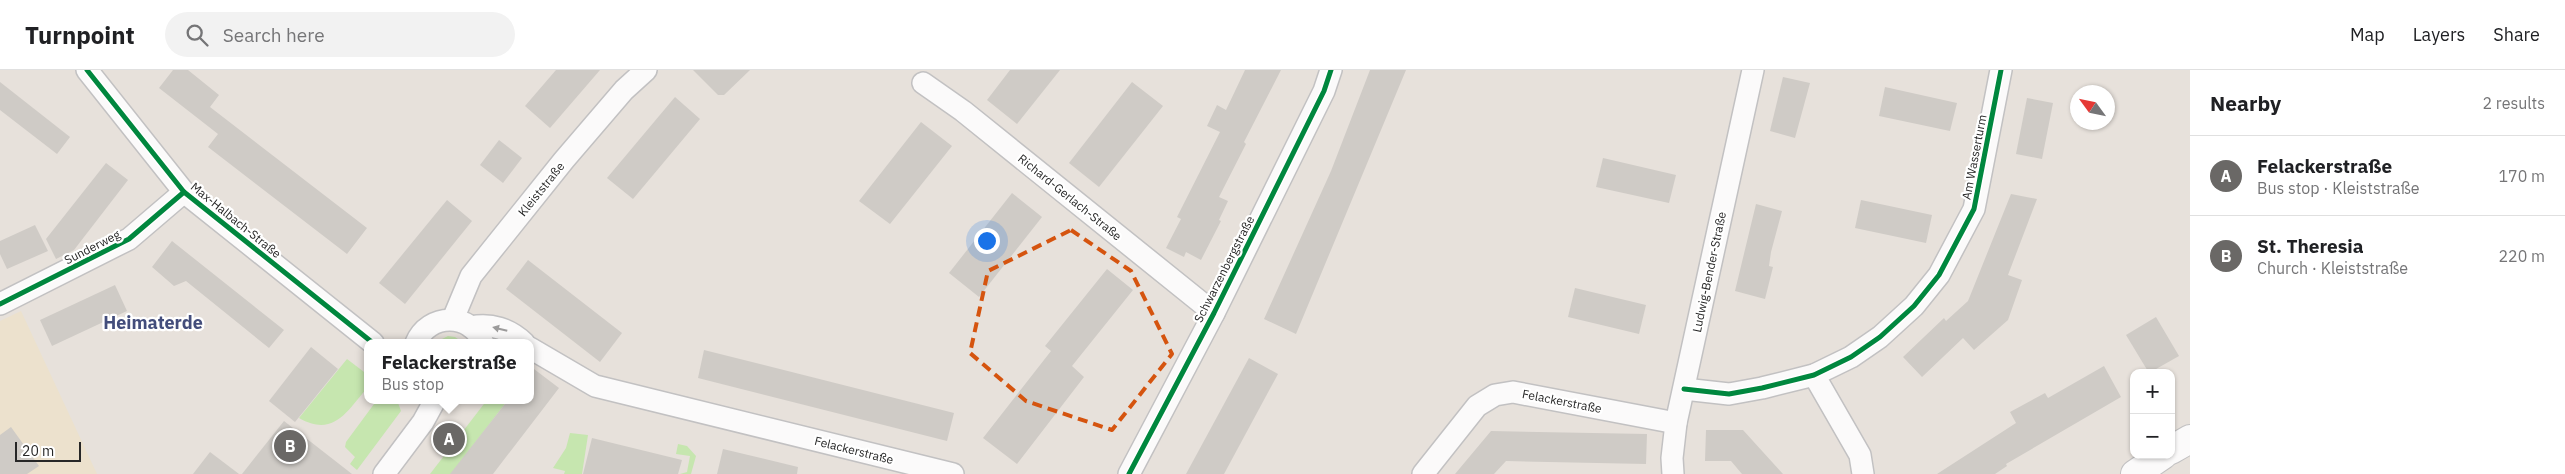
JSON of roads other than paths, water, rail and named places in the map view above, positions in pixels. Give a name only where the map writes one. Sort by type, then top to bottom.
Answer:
[{"type":"main road","points":[[2175,447],[2190,438]]},
{"type":"main road","points":[[2135,474],[2157,459]]},
{"type":"street","name":"Max-Halbach-Straße","points":[[87,70],[184,192],[368,339]]},
{"type":"street","name":"Kleiststraße","points":[[469,329],[471,276],[564,160],[624,90],[646,70]]},
{"type":"street","name":"Schwarzenbergstraße","points":[[1129,474],[1214,313],[1324,91],[1332,70]]},
{"type":"street","name":"Ludwig-Bender-Straße","points":[[1673,474],[1672,458],[1676,423],[1753,70]]},
{"type":"street","name":"Am Wasserturm","points":[[1684,389],[1729,394],[1814,375],[1850,357],[1880,337],[1914,306],[1939,275],[1974,208],[2001,70]]},
{"type":"street","name":"Richard-Gerlach-Straße","points":[[923,83],[963,111],[1214,313]]},
{"type":"street","name":"Sunderweg","points":[[0,304],[128,239],[184,192]]},
{"type":"street","points":[[418,339],[424,329],[436,322],[469,329],[483,324],[513,332],[520,339]]},
{"type":"street","name":"Felackerstraße","points":[[534,350],[595,386],[953,474]]},
{"type":"street","points":[[1814,375],[1860,455],[1862,474]]},
{"type":"street","name":"Felackerstraße","points":[[1423,474],[1477,406],[1495,395],[1513,392],[1676,423]]},
{"type":"street","points":[[384,474],[423,422],[433,404]]},
{"type":"place","name":"Felackerstraße","points":[[449,439]]},
{"type":"place","name":"St. Theresia","points":[[290,446]]},
{"type":"district","name":"Heimaterde","points":[[153,322]]}]
